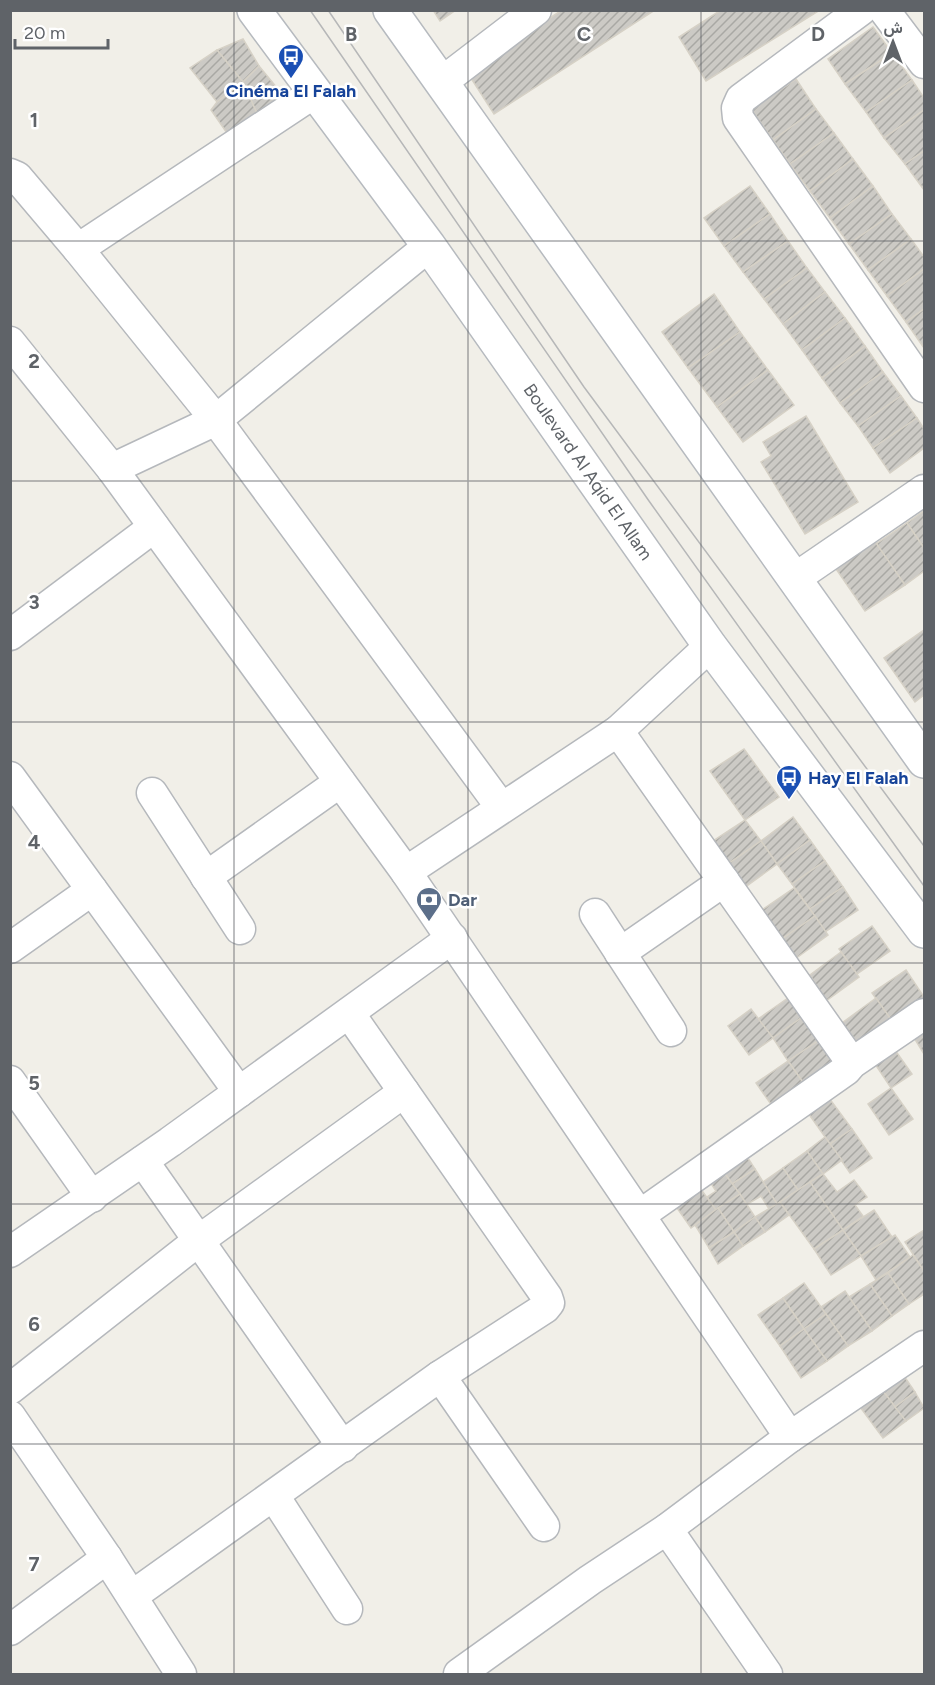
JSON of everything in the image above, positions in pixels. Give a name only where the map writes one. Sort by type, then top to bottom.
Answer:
[{"type":"main road","name":"Boulevard Al Aqid El Allam","points":[[254,10],[429,246],[710,646],[924,931]]},
{"type":"main road","points":[[390,10],[794,579],[921,749]]},
{"type":"street","points":[[442,82],[536,10]]},
{"type":"street","points":[[861,10],[741,99],[737,108],[738,118],[924,387]]},
{"type":"street","points":[[884,10],[924,63]]},
{"type":"street","points":[[78,249],[314,93]]},
{"type":"street","points":[[10,174],[17,177],[78,249],[216,420],[501,807]]},
{"type":"street","points":[[112,470],[216,420],[429,246]]},
{"type":"street","points":[[10,342],[112,470],[406,872],[790,1437]]},
{"type":"street","points":[[794,579],[924,490]]},
{"type":"street","points":[[10,635],[154,527]]},
{"type":"street","points":[[406,872],[618,731],[710,646]]},
{"type":"street","points":[[618,731],[852,1063]]},
{"type":"street","points":[[10,777],[239,1092]]},
{"type":"street","points":[[206,877],[340,782]]},
{"type":"street","points":[[152,793],[240,929]]},
{"type":"street","points":[[620,953],[724,881]]},
{"type":"street","points":[[10,948],[92,890]]},
{"type":"street","points":[[595,914],[671,1031]]},
{"type":"street","points":[[10,1252],[143,1161],[452,938]]},
{"type":"street","points":[[132,1596],[440,1376],[545,1308],[549,1303],[349,1013]]},
{"type":"street","points":[[640,1215],[924,1014]]},
{"type":"street","points":[[10,1081],[92,1197]]},
{"type":"street","points":[[10,1389],[198,1241],[404,1092]]},
{"type":"street","points":[[143,1161],[343,1447]]},
{"type":"street","points":[[459,1674],[590,1580],[667,1529],[790,1437],[920,1360]]},
{"type":"street","points":[[440,1376],[544,1526]]},
{"type":"street","points":[[10,1416],[107,1558],[181,1674]]},
{"type":"street","points":[[274,1496],[347,1609]]},
{"type":"street","points":[[667,1529],[767,1674]]},
{"type":"street","points":[[10,1630],[107,1558]]},
{"type":"building","points":[[433,10],[456,10],[440,21]]},
{"type":"building","points":[[562,10],[655,10],[494,114],[467,72]]},
{"type":"building","points":[[721,10],[820,10],[706,81],[679,37]]},
{"type":"building","points":[[873,27],[892,53],[845,84],[828,59]]},
{"type":"building","points":[[243,39],[259,66],[243,82],[217,50]]},
{"type":"building","points":[[217,50],[243,82],[217,102],[190,68]]},
{"type":"building","points":[[892,53],[912,80],[866,112],[845,84]]},
{"type":"building","points":[[259,66],[282,94],[259,118],[243,82]]},
{"type":"building","points":[[796,79],[816,109],[773,140],[752,110]]},
{"type":"building","points":[[912,80],[924,98],[924,110],[884,138],[866,112]]},
{"type":"building","points":[[243,82],[259,118],[229,136],[211,110],[217,102]]},
{"type":"building","points":[[816,109],[834,133],[790,164],[773,140]]},
{"type":"building","points":[[924,110],[924,151],[905,164],[884,138]]},
{"type":"building","points":[[834,133],[853,159],[810,191],[790,164]]},
{"type":"building","points":[[924,151],[924,190],[905,164]]},
{"type":"building","points":[[853,159],[873,186],[830,218],[810,191]]},
{"type":"building","points":[[750,186],[770,214],[724,246],[704,218]]},
{"type":"building","points":[[873,186],[892,214],[849,244],[830,218]]},
{"type":"building","points":[[770,214],[788,241],[743,272],[724,246]]},
{"type":"building","points":[[892,214],[911,239],[868,270],[849,244]]},
{"type":"building","points":[[911,239],[924,257],[924,269],[887,296],[868,270]]},
{"type":"building","points":[[788,241],[807,268],[764,299],[743,272]]},
{"type":"building","points":[[807,268],[825,292],[783,324],[764,299]]},
{"type":"building","points":[[924,269],[924,309],[906,322],[887,296]]},
{"type":"building","points":[[825,292],[845,318],[802,350],[783,324]]},
{"type":"building","points":[[714,294],[740,332],[688,368],[662,332]]},
{"type":"building","points":[[924,309],[924,348],[906,322]]},
{"type":"building","points":[[845,318],[865,346],[822,378],[802,350]]},
{"type":"building","points":[[740,332],[768,370],[717,407],[688,368]]},
{"type":"building","points":[[865,346],[883,372],[840,403],[822,378]]},
{"type":"building","points":[[768,370],[794,405],[743,442],[717,407]]},
{"type":"building","points":[[883,372],[901,396],[858,426],[840,403]]},
{"type":"building","points":[[901,396],[917,418],[873,448],[858,426]]},
{"type":"building","points":[[806,416],[858,502],[805,534],[761,462],[771,456],[763,442]]},
{"type":"building","points":[[917,418],[924,429],[924,448],[890,473],[873,448]]},
{"type":"building","points":[[924,511],[924,548],[907,523]]},
{"type":"building","points":[[907,523],[924,548],[924,571],[905,585],[876,544]]},
{"type":"building","points":[[874,540],[905,585],[865,611],[834,566]]},
{"type":"building","points":[[924,630],[924,695],[915,702],[884,658]]},
{"type":"building","points":[[744,749],[779,797],[745,820],[710,771]]},
{"type":"building","points":[[793,817],[810,840],[777,864],[761,841]]},
{"type":"building","points":[[745,820],[761,841],[728,864],[713,841]]},
{"type":"building","points":[[810,840],[825,861],[792,884],[777,864]]},
{"type":"building","points":[[761,841],[777,864],[744,888],[728,864]]},
{"type":"building","points":[[825,861],[843,887],[810,909],[792,884]]},
{"type":"building","points":[[843,887],[858,910],[825,932],[810,909]]},
{"type":"building","points":[[794,888],[815,916],[782,939],[762,910]]},
{"type":"building","points":[[815,916],[828,935],[795,959],[782,939]]},
{"type":"building","points":[[872,926],[890,951],[857,974],[839,949]]},
{"type":"building","points":[[841,952],[859,977],[826,1001],[810,975]]},
{"type":"building","points":[[906,970],[924,997],[892,1021],[872,993]]},
{"type":"building","points":[[788,998],[801,1018],[773,1038],[758,1019]]},
{"type":"building","points":[[876,998],[892,1021],[859,1045],[842,1023]]},
{"type":"building","points":[[751,1009],[773,1038],[749,1055],[728,1026]]},
{"type":"building","points":[[801,1018],[818,1041],[788,1061],[773,1038]]},
{"type":"building","points":[[924,1018],[924,1054],[908,1028]]},
{"type":"building","points":[[818,1041],[837,1067],[807,1088],[788,1061]]},
{"type":"building","points":[[895,1050],[912,1074],[891,1088],[875,1064]]},
{"type":"building","points":[[788,1061],[807,1088],[775,1110],[756,1083]]},
{"type":"building","points":[[891,1088],[913,1119],[889,1135],[868,1104]]},
{"type":"building","points":[[829,1098],[852,1129],[830,1144],[808,1113]]},
{"type":"building","points":[[852,1129],[872,1158],[850,1173],[830,1144]]},
{"type":"building","points":[[825,1137],[842,1160],[823,1174],[807,1151]]},
{"type":"building","points":[[807,1151],[823,1174],[798,1190],[783,1168]]},
{"type":"building","points":[[744,1152],[755,1169],[732,1184],[721,1167]]},
{"type":"building","points":[[783,1168],[798,1190],[777,1204],[763,1182]]},
{"type":"building","points":[[755,1169],[777,1204],[769,1209],[761,1196],[746,1205],[732,1184]]},
{"type":"building","points":[[722,1170],[740,1194],[716,1210],[707,1197],[716,1191],[708,1179]]},
{"type":"building","points":[[823,1174],[837,1192],[854,1180],[867,1197],[855,1205],[863,1216],[843,1230],[810,1182]]},
{"type":"building","points":[[695,1181],[716,1210],[691,1228],[670,1198]]},
{"type":"building","points":[[810,1182],[843,1230],[814,1249],[780,1202]]},
{"type":"building","points":[[740,1194],[755,1217],[734,1232],[718,1208]]},
{"type":"building","points":[[780,1202],[789,1215],[765,1232],[755,1217]]},
{"type":"building","points":[[718,1208],[734,1232],[709,1248],[695,1225]]},
{"type":"building","points":[[874,1210],[892,1237],[861,1256],[843,1230]]},
{"type":"building","points":[[755,1217],[765,1232],[743,1246],[734,1232]]},
{"type":"building","points":[[843,1230],[861,1256],[831,1275],[814,1249]]},
{"type":"building","points":[[924,1230],[924,1271],[905,1242]]},
{"type":"building","points":[[734,1232],[743,1246],[718,1264],[709,1248]]},
{"type":"building","points":[[895,1235],[910,1257],[876,1280],[861,1256]]},
{"type":"building","points":[[913,1255],[924,1271],[924,1294],[909,1304],[888,1273]]},
{"type":"building","points":[[888,1273],[909,1304],[892,1316],[870,1284]]},
{"type":"building","points":[[804,1283],[826,1314],[804,1329],[783,1298]]},
{"type":"building","points":[[870,1284],[892,1316],[872,1331],[849,1297]]},
{"type":"building","points":[[845,1291],[872,1331],[848,1346],[821,1307]]},
{"type":"building","points":[[783,1298],[804,1329],[780,1346],[758,1315]]},
{"type":"building","points":[[826,1314],[848,1346],[827,1361],[804,1329]]},
{"type":"building","points":[[804,1329],[827,1361],[801,1378],[780,1346]]},
{"type":"building","points":[[904,1376],[915,1392],[895,1407],[883,1391]]},
{"type":"building","points":[[883,1391],[906,1421],[883,1438],[860,1407]]},
{"type":"building","points":[[915,1392],[924,1408],[906,1421],[895,1407]]},
{"type":"tram line","points":[[310,10],[649,501],[924,886]]},
{"type":"tram line","points":[[328,10],[584,387],[924,846]]},
{"type":"place","name":"Cinéma El Falah","points":[[291,80]]},
{"type":"place","name":"Hay El Falah","points":[[789,801]]},
{"type":"place","name":"Dar","points":[[429,923]]}]
